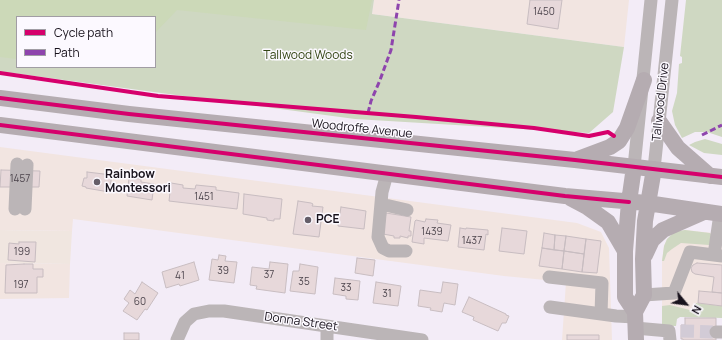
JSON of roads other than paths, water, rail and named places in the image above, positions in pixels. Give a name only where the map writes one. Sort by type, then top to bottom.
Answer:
[{"type":"main road","points":[[575,160],[610,147],[619,141],[627,128],[644,80]]},
{"type":"main road","name":"Woodroffe Avenue","points":[[0,98],[129,114],[716,176]]},
{"type":"main road","points":[[660,121],[678,148],[716,176]]},
{"type":"main road","points":[[0,125],[566,196],[647,203],[715,213]]},
{"type":"main road","name":"Tallwood Drive","points":[[634,167],[629,202],[625,251],[625,297],[635,324]]},
{"type":"main road","name":"Tallwood Drive","points":[[644,295],[643,259],[647,203],[654,169]]},
{"type":"main road","points":[[566,196],[587,207],[608,222],[625,251]]},
{"type":"main road","points":[[643,259],[652,240],[663,230],[715,213]]},
{"type":"main road","points":[[635,324],[644,295]]},
{"type":"street","name":"Tallwood Drive","points":[[634,167],[651,0]]},
{"type":"street","name":"Tallwood Drive","points":[[654,169],[672,0]]},
{"type":"street","points":[[26,165],[25,209],[26,165]]},
{"type":"street","points":[[387,174],[382,192],[378,237],[383,248],[389,251],[406,251]]},
{"type":"street","points":[[381,204],[407,210]]},
{"type":"street","points":[[644,295],[674,293],[690,252],[718,256],[715,213]]},
{"type":"street","points":[[549,277],[602,283],[601,314]]},
{"type":"street","points":[[550,307],[601,314],[673,334]]},
{"type":"street","name":"Donna Street","points":[[177,340],[185,323],[194,314],[224,310],[422,340]]},
{"type":"street","points":[[327,326],[327,340]]},
{"type":"tunnel","points":[[681,331],[716,332]]},
{"type":"place","name":"Rainbow Montessori","points":[[97,182]]},
{"type":"place","name":"PCE","points":[[308,220]]},
{"type":"park label","name":"Tallwood Woods","points":[[308,56]]}]
